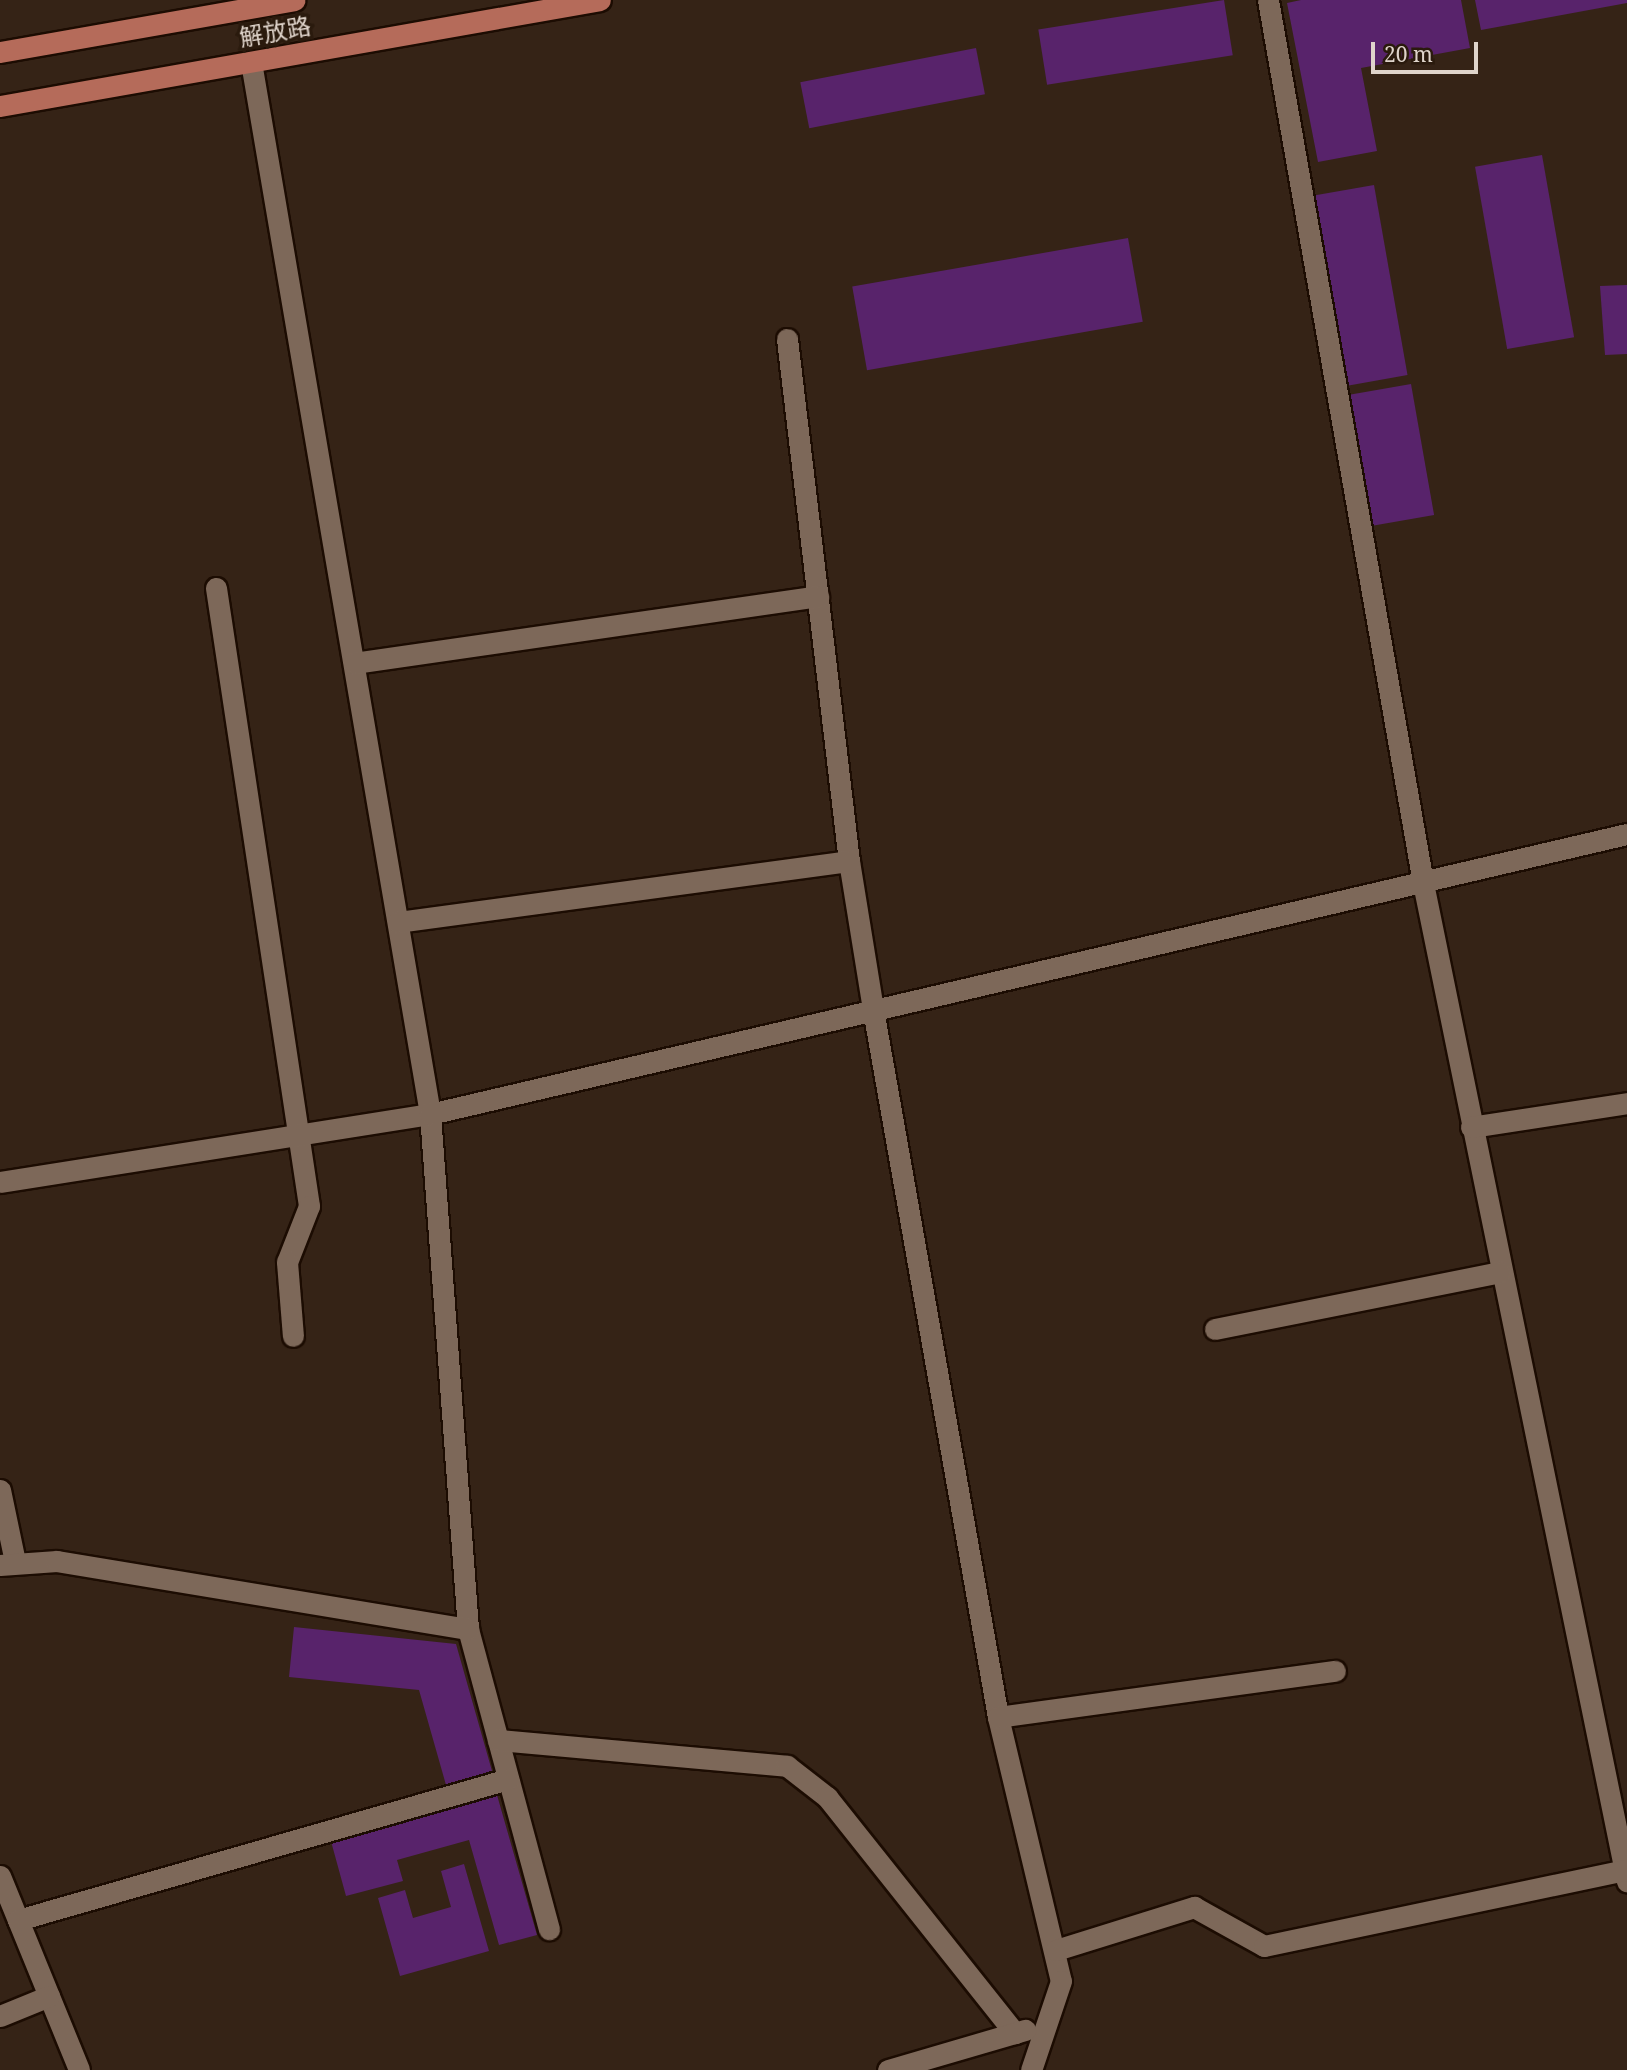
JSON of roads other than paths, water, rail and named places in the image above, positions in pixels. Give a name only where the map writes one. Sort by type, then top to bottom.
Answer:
[{"type":"main road","name":"解放路","points":[[0,52],[294,0]]},
{"type":"main road","name":"解放路","points":[[0,106],[600,0]]},
{"type":"street","points":[[1056,1950],[1194,1908],[1264,1946],[1626,1876],[1499,1272],[1423,883],[1268,0]]},
{"type":"street","points":[[251,62],[430,1114],[468,1629],[549,1929]]},
{"type":"street","points":[[787,339],[849,861],[874,1015],[998,1717],[1056,1950],[1061,1981],[1031,2070]]},
{"type":"street","points":[[216,588],[309,1206],[287,1262],[293,1336]]},
{"type":"street","points":[[354,663],[818,596]]},
{"type":"street","points":[[0,1181],[430,1114],[874,1015],[1627,834]]},
{"type":"street","points":[[398,922],[849,861]]},
{"type":"street","points":[[1471,1127],[1627,1103]]},
{"type":"street","points":[[1215,1329],[1499,1272]]},
{"type":"street","points":[[0,1490],[8,1564],[57,1561],[468,1629]]},
{"type":"street","points":[[998,1717],[1335,1671]]},
{"type":"street","points":[[498,1740],[787,1766],[827,1797],[1015,2033]]},
{"type":"street","points":[[18,1920],[508,1779]]},
{"type":"street","points":[[0,1876],[79,2070]]},
{"type":"street","points":[[0,2016],[49,1996]]},
{"type":"street","points":[[888,2070],[1047,2024]]}]
